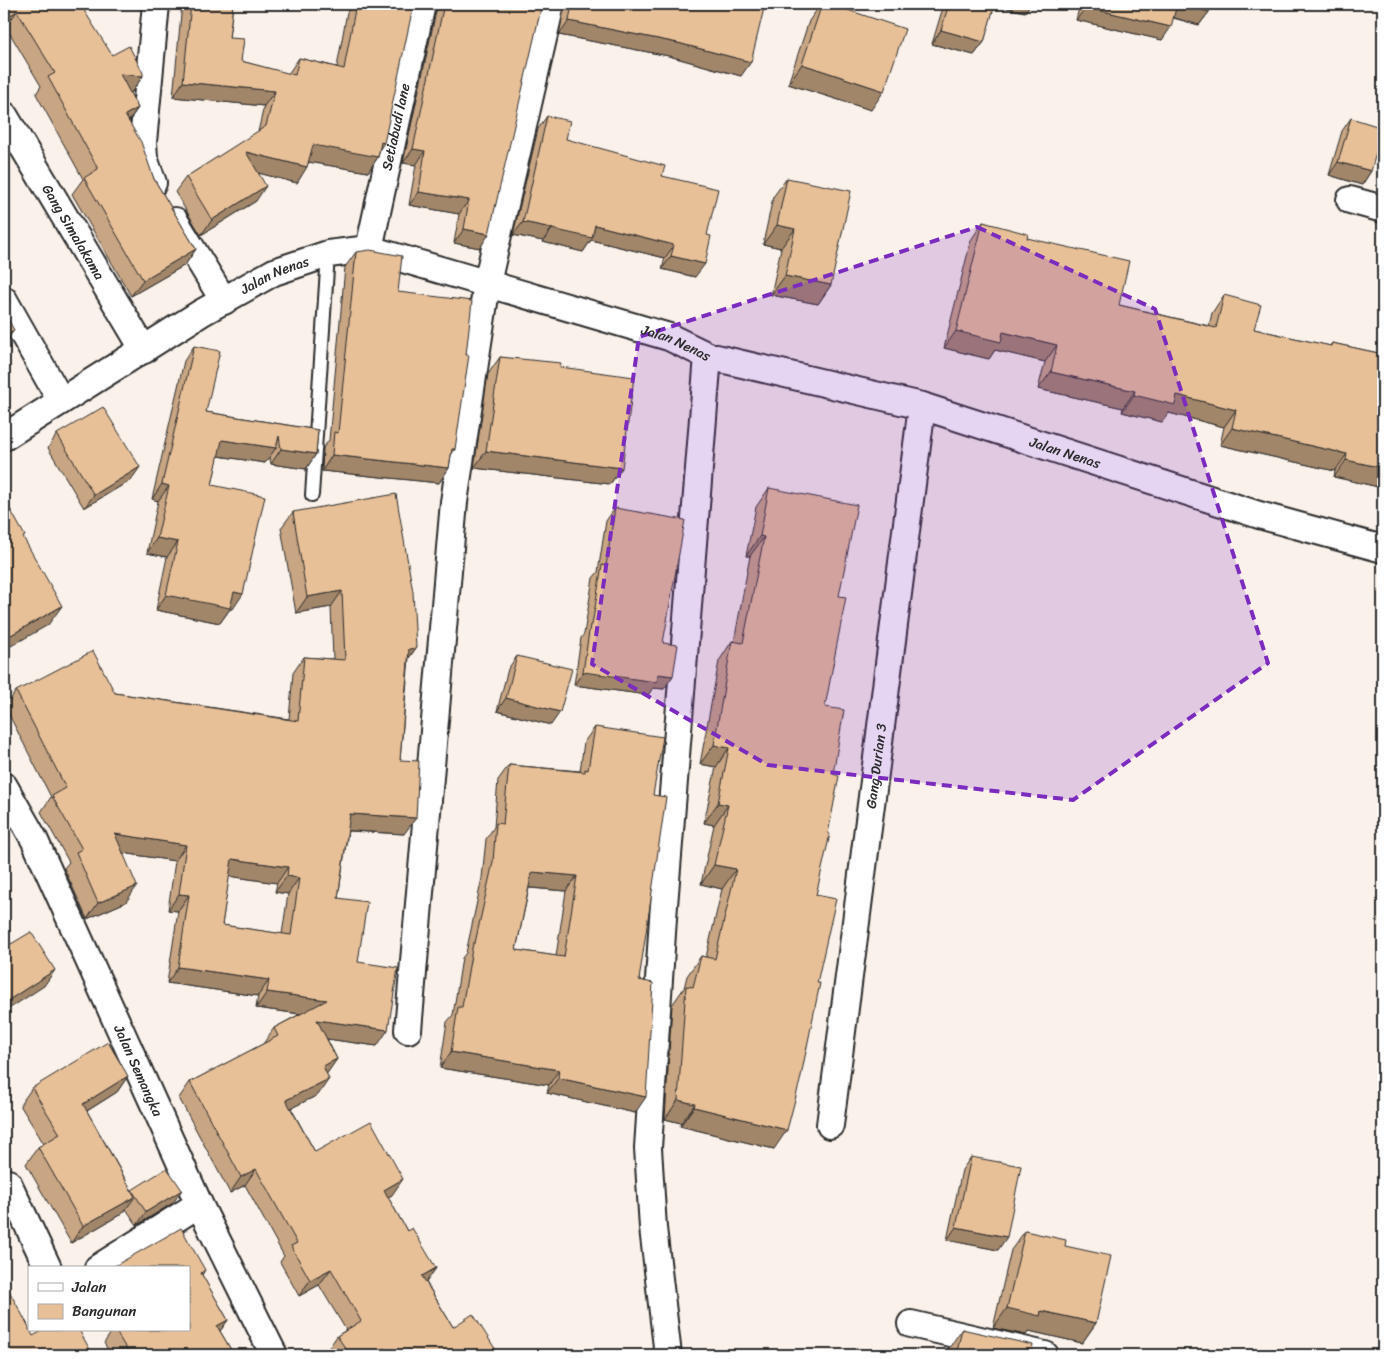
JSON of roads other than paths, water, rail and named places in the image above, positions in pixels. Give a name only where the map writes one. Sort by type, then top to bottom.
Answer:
[{"type":"street","points":[[156,4],[143,125],[144,158],[155,188],[224,301]]},
{"type":"street","name":"Setiabudi lane","points":[[369,249],[422,4]]},
{"type":"street","points":[[408,1030],[454,502],[487,283],[551,4]]},
{"type":"street","name":"Gang Simalakama","points":[[4,115],[144,350]]},
{"type":"street","points":[[1350,200],[1383,209]]},
{"type":"street","name":"Jalan Nenas","points":[[4,437],[201,313],[274,272],[328,254],[369,249],[668,337],[708,356],[922,406],[1259,515],[1383,549]]},
{"type":"street","points":[[4,300],[61,402]]},
{"type":"street","points":[[668,1355],[653,1228],[648,1148],[663,918],[708,356]]},
{"type":"street","name":"Gang Durian 3","points":[[830,1125],[922,406]]},
{"type":"street","name":"Jalan Semangka","points":[[4,786],[34,839],[199,1204],[274,1355]]},
{"type":"street","points":[[8,1183],[47,1266]]},
{"type":"street","points":[[101,1266],[199,1204]]},
{"type":"street","points":[[911,1324],[1045,1355]]},
{"type":"lane","points":[[312,495],[328,254]]}]
